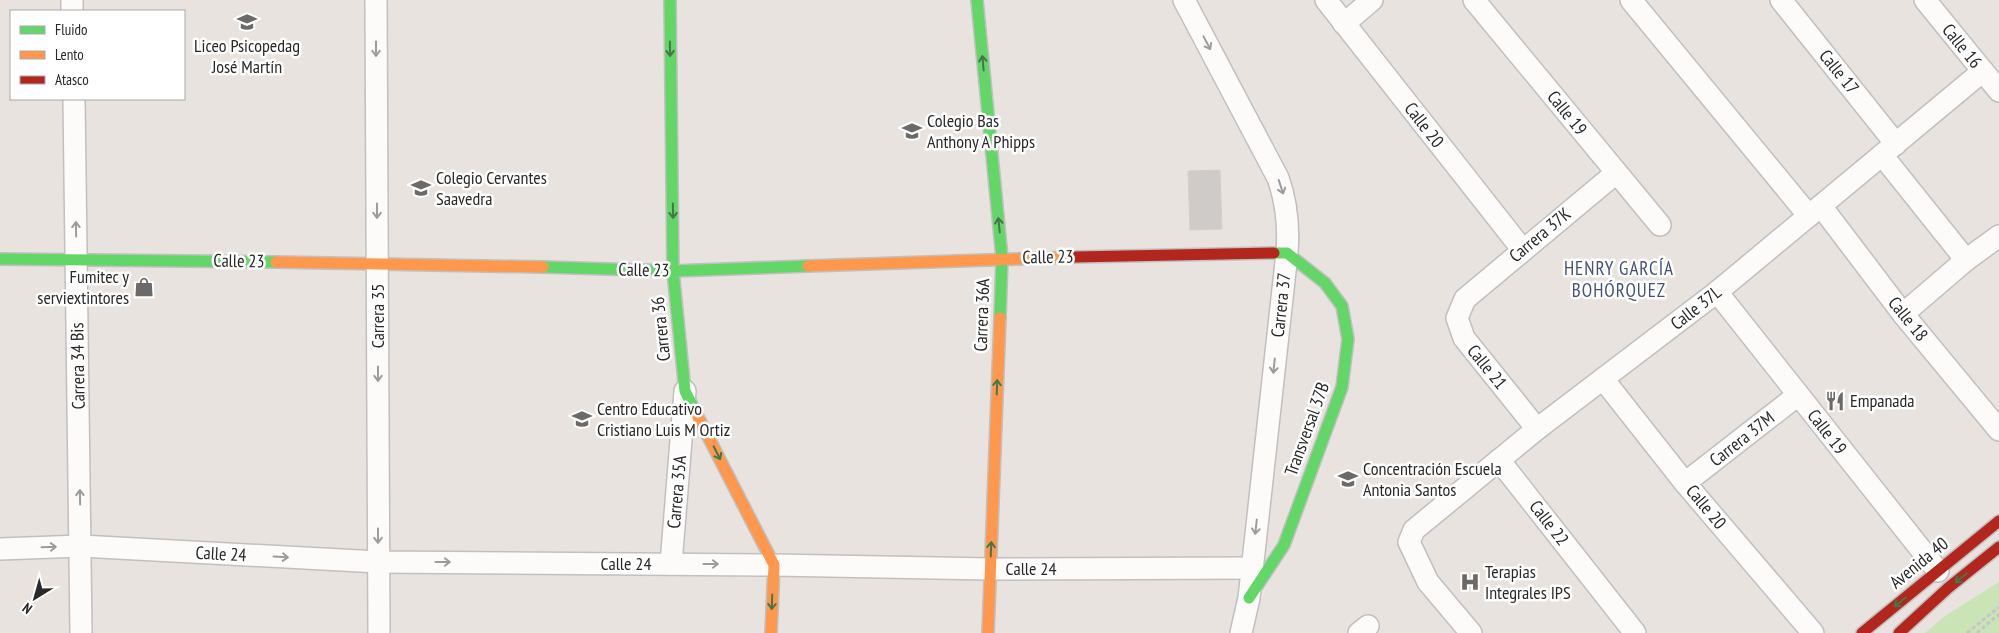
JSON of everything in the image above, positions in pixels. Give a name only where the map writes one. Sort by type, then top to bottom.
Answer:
[{"type":"main road","name":"Carrera 36","points":[[670,0],[674,271],[685,391],[774,565],[771,633]]},
{"type":"main road","name":"Carrera 36A","points":[[977,0],[1002,258],[988,633]]},
{"type":"main road","name":"Calle 23","points":[[0,258],[378,263],[674,271],[1002,258],[1287,254]]},
{"type":"main road","name":"Transversal 37B","points":[[1249,598],[1284,545],[1342,387],[1348,340],[1342,306],[1324,283],[1287,254]]},
{"type":"main road","name":"Avenida 40","points":[[1862,633],[1999,521]]},
{"type":"main road","points":[[1899,633],[1948,588],[1999,547]]},
{"type":"main road","points":[[1903,633],[1985,573]]},
{"type":"street","name":"Carrera 35","points":[[376,0],[379,633]]},
{"type":"street","name":"Carrera 37","points":[[1184,0],[1278,178],[1284,193],[1288,223],[1287,254],[1249,598],[1241,633]]},
{"type":"street","name":"Calle 20","points":[[1326,0],[1522,250]]},
{"type":"street","points":[[1344,24],[1372,0]]},
{"type":"street","name":"Calle 19","points":[[1474,0],[1660,226]]},
{"type":"street","name":"Calle 18","points":[[1631,0],[1815,211],[1999,430]]},
{"type":"street","name":"Calle 17","points":[[1781,0],[1889,149],[1966,260]]},
{"type":"street","name":"Calle 16","points":[[1926,0],[1999,91]]},
{"type":"street","name":"Calle 37L","points":[[1471,633],[1428,582],[1410,542],[1414,530],[1537,429],[1717,292],[1983,71]]},
{"type":"street","name":"Carrera 34 Bis","points":[[74,100],[81,633]]},
{"type":"street","name":"Carrera 37K","points":[[1465,299],[1616,173]]},
{"type":"street","points":[[1903,314],[1966,260],[1995,247]]},
{"type":"street","name":"Calle 19","points":[[1717,292],[1938,571]]},
{"type":"street","name":"Calle 21","points":[[1465,299],[1457,318],[1464,338],[1537,429]]},
{"type":"street","name":"Calle 20","points":[[1603,380],[1686,483],[1812,633]]},
{"type":"street","name":"Carrera 35A","points":[[671,564],[685,391]]},
{"type":"street","name":"Carrera 37M","points":[[1686,483],[1798,395]]},
{"type":"street","name":"Calle 22","points":[[1500,460],[1635,633]]},
{"type":"street","name":"Calle 24","points":[[0,549],[81,546],[378,562],[774,565],[990,569],[1252,568]]},
{"type":"path","points":[[1967,633],[1999,606]]},
{"type":"path","points":[[1977,633],[1999,614]]},
{"type":"green space","points":[[1999,582],[1999,633],[1925,633],[1945,616]]},
{"type":"building","points":[[1220,170],[1222,229],[1190,230],[1188,171]]},
{"type":"traffic: fast","points":[[670,0],[673,271],[685,391],[696,413]]},
{"type":"traffic: fast","points":[[977,0],[1002,258],[1000,318]]},
{"type":"traffic: fast","points":[[1249,598],[1284,545],[1342,387],[1348,339],[1342,306],[1325,283],[1287,253],[1274,253]]},
{"type":"traffic: fast","points":[[0,259],[276,262]]},
{"type":"traffic: fast","points":[[543,267],[673,271],[808,266]]},
{"type":"traffic: slow","points":[[808,266],[1075,257]]},
{"type":"traffic: slow","points":[[276,262],[543,267]]},
{"type":"traffic: slow","points":[[988,633],[1000,318]]},
{"type":"traffic: slow","points":[[696,413],[774,565],[771,633]]},
{"type":"traffic: jam","points":[[1075,257],[1274,253]]},
{"type":"traffic: jam","points":[[1862,633],[1999,521]]},
{"type":"traffic: jam","points":[[1899,633],[1948,588],[1999,547]]},
{"type":"place","name":"Liceo Psicopedag José Martín","points":[[247,22]]},
{"type":"place","name":"Colegio Bas Anthony A Phipps","points":[[912,131]]},
{"type":"place","name":"Colegio Cervantes Saavedra","points":[[421,188]]},
{"type":"place","name":"Fumitec y serviextintores","points":[[144,287]]},
{"type":"place","name":"Empanada","points":[[1835,401]]},
{"type":"place","name":"Centro Educativo Cristiano Luis M Ortiz","points":[[582,419]]},
{"type":"place","name":"Concentración Escuela Antonia Santos","points":[[1348,479]]},
{"type":"place","name":"Terapias Integrales IPS","points":[[1470,582]]},
{"type":"district","name":"HENRY GARCÍA BOHÓRQUEZ","points":[[1619,279]]}]
